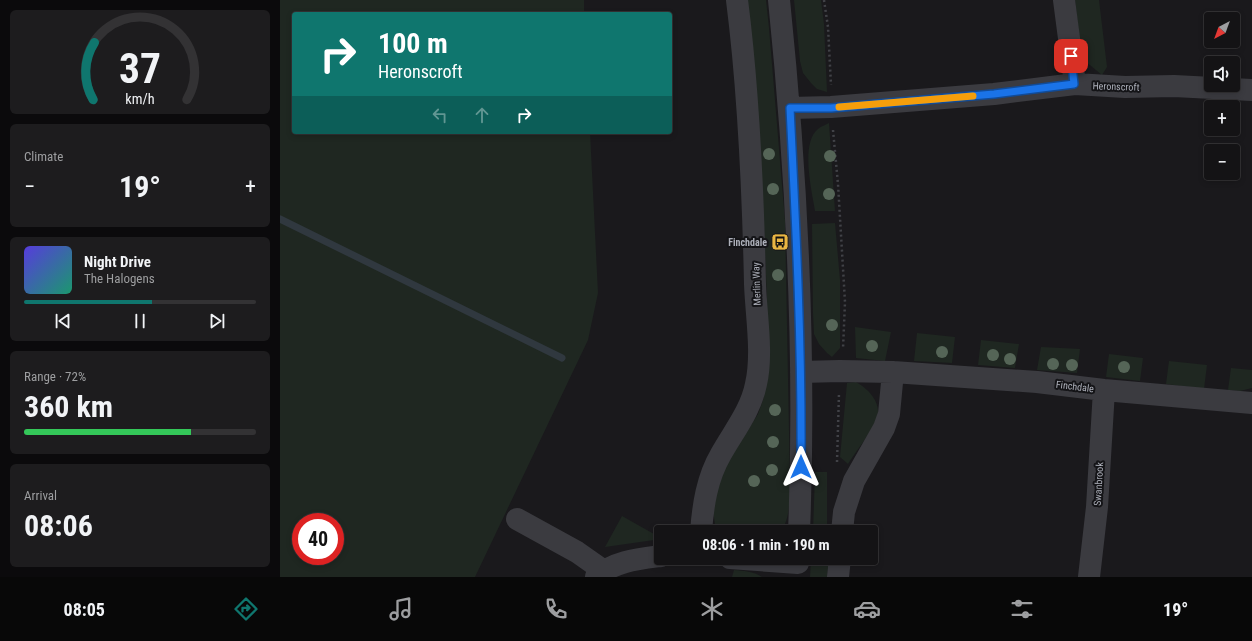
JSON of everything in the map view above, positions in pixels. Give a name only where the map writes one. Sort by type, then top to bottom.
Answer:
[{"type":"street","name":"Merlin Way","points":[[702,525],[704,502],[709,480],[720,454],[748,407],[757,384],[759,352],[755,286],[753,185],[744,52],[737,0]]},
{"type":"street","points":[[780,0],[790,108],[797,234],[801,372],[801,483],[799,525]]},
{"type":"street","points":[[1064,0],[1074,84]]},
{"type":"street","name":"Heronscroft","points":[[790,108],[831,108],[994,94],[1074,84],[1125,87],[1174,86],[1252,90]]},
{"type":"street","name":"Finchdale","points":[[801,372],[893,372],[1037,382],[1104,390],[1252,403]]},
{"type":"street","points":[[843,525],[846,505],[854,481],[884,428],[889,414],[893,372]]},
{"type":"street","name":"Swanbrook","points":[[1089,577],[1097,507],[1104,390]]},
{"type":"street","points":[[517,519],[577,552],[600,574],[619,564],[631,560],[654,557]]},
{"type":"street","points":[[838,577],[839,565]]},
{"type":"path","points":[[824,0],[832,91],[831,108],[838,184],[845,302],[840,371],[837,464]]},
{"type":"shaded area","points":[[280,0],[584,0],[584,12],[292,12],[292,134],[590,134],[598,293],[588,340],[475,577],[280,577]]},
{"type":"shaded area","points":[[746,0],[766,0],[769,28],[785,221],[790,483],[789,502],[788,515],[785,525],[716,525],[713,511],[719,477],[758,414],[764,397],[767,298],[764,228]]},
{"type":"shaded area","points":[[794,0],[821,0],[824,24],[827,92],[817,89],[803,73],[800,61]]},
{"type":"shaded area","points":[[1075,0],[1099,0],[1107,67],[1102,75],[1085,61],[1081,51]]},
{"type":"shaded area","points":[[829,123],[835,211],[815,211],[808,156],[813,136],[818,129]]},
{"type":"shaded area","points":[[835,223],[840,280],[840,348],[832,357],[819,344],[814,334],[812,224]]},
{"type":"shaded area","points":[[855,327],[891,332],[885,361],[856,358]]},
{"type":"shaded area","points":[[917,333],[955,337],[952,363],[914,361]]},
{"type":"shaded area","points":[[981,340],[1019,344],[1015,368],[978,365]]},
{"type":"shaded area","points":[[1041,347],[1080,349],[1077,373],[1037,370]]},
{"type":"shaded area","points":[[1109,354],[1143,358],[1140,381],[1106,377]]},
{"type":"shaded area","points":[[1169,361],[1207,365],[1204,389],[1166,384]]},
{"type":"shaded area","points":[[1231,368],[1252,370],[1252,388],[1240,391],[1228,390]]},
{"type":"shaded area","points":[[856,382],[872,395],[877,404],[878,413],[870,432],[848,464],[840,457],[847,383]]},
{"type":"shaded area","points":[[815,472],[827,472],[827,525],[813,525]]},
{"type":"shaded area","points":[[622,516],[654,534],[654,540],[605,547]]},
{"type":"shaded area","points":[[811,565],[828,565],[827,577],[810,577]]},
{"type":"shaded area","points":[[734,570],[752,572],[762,577],[732,577]]},
{"type":"waterway","points":[[280,219],[562,358]]},
{"type":"slow traffic","points":[[839,107],[973,96]]},
{"type":"place","name":"Finchdale","points":[[780,242]]},
{"type":"route","points":[[801,467],[801,372],[797,234],[790,108],[831,108],[994,94],[1074,84],[1071,56]]}]
